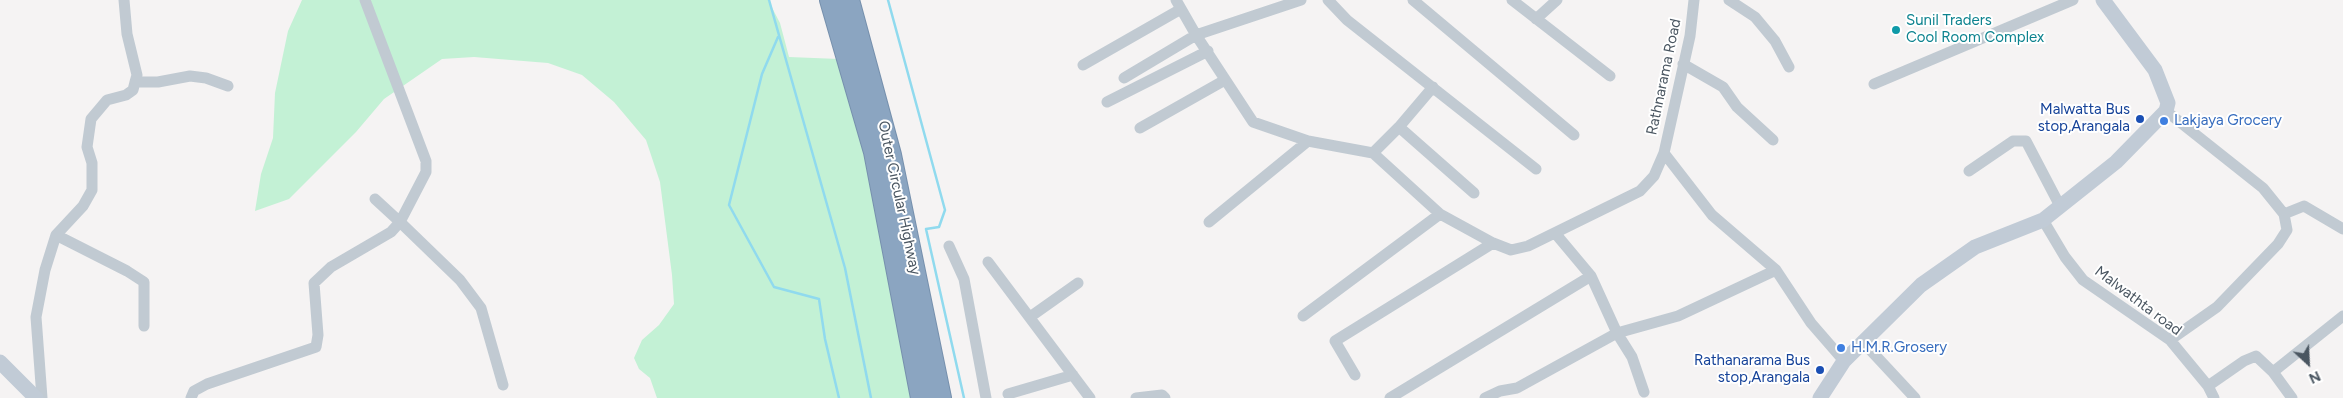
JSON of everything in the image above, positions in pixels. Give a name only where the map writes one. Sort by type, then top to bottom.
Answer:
[{"type":"highway","name":"Outer Circular Highway","points":[[830,0],[874,152],[921,398]]},
{"type":"highway","name":"Outer Circular Highway","points":[[849,0],[891,155],[941,398]]},
{"type":"main road","points":[[1820,398],[1844,361],[1921,284],[1975,247],[2044,220],[2116,162],[2166,111],[2168,103],[2155,70],[2103,0]]},
{"type":"main road","points":[[0,362],[36,398]]},
{"type":"street","points":[[42,398],[36,317],[45,270],[56,235],[83,206],[92,190],[92,163],[87,147],[91,119],[107,100],[126,95],[134,86],[137,74],[127,34],[124,0]]},
{"type":"street","points":[[190,398],[194,391],[207,384],[316,347],[318,334],[314,283],[331,267],[391,232],[400,222],[426,172],[426,161],[365,0]]},
{"type":"street","points":[[1124,78],[1196,35],[1301,0]]},
{"type":"street","points":[[1328,0],[1347,20],[1536,170]]},
{"type":"street","points":[[1413,0],[1574,135]]},
{"type":"street","points":[[1512,0],[1610,76]]},
{"type":"street","points":[[1536,19],[1557,0]]},
{"type":"street","name":"Rathnarama Road","points":[[1694,0],[1690,36],[1664,153],[1712,216],[1776,270],[1811,323],[1844,361]]},
{"type":"street","points":[[1729,0],[1755,17],[1775,41],[1789,67]]},
{"type":"street","points":[[1874,84],[2073,0]]},
{"type":"street","points":[[1084,65],[1179,4],[1196,35],[1253,122],[1308,141],[1373,153],[1440,214],[1493,244],[1511,250],[1528,246],[1640,191],[1654,176],[1664,153]]},
{"type":"street","points":[[1107,102],[1208,51]]},
{"type":"street","points":[[1683,64],[1723,87],[1737,107],[1773,140]]},
{"type":"street","points":[[134,86],[190,76],[206,78],[228,86]]},
{"type":"street","points":[[1140,128],[1225,80]]},
{"type":"street","points":[[1373,153],[1399,128],[1433,87]]},
{"type":"street","points":[[2166,111],[2246,172],[2263,188],[2284,214],[2287,230],[2278,244],[2217,307],[2170,340]]},
{"type":"street","points":[[1399,128],[1474,193]]},
{"type":"street","points":[[1209,222],[1308,141]]},
{"type":"street","points":[[1969,171],[2013,141],[2026,141],[2060,206]]},
{"type":"street","points":[[375,199],[460,280],[481,308],[503,384]]},
{"type":"street","points":[[2284,214],[2304,206],[2343,229]]},
{"type":"street","points":[[1303,316],[1440,214]]},
{"type":"street","name":"Malwathta road","points":[[2044,220],[2065,257],[2083,280],[2170,340],[2208,386],[2214,398]]},
{"type":"street","points":[[1555,233],[1592,276],[1617,333],[1632,357],[1644,392]]},
{"type":"street","points":[[56,235],[127,271],[144,282],[144,326]]},
{"type":"street","points":[[1355,375],[1335,341],[1493,244]]},
{"type":"street","points":[[949,246],[964,279],[986,398]]},
{"type":"street","points":[[988,262],[1090,398]]},
{"type":"street","points":[[1485,398],[1500,391],[1516,388],[1617,333],[1678,316],[1776,270]]},
{"type":"street","points":[[1390,398],[1592,276]]},
{"type":"street","points":[[1030,317],[1078,283]]},
{"type":"street","points":[[2273,372],[2343,316]]},
{"type":"street","points":[[1862,341],[1914,398]]},
{"type":"street","points":[[2208,386],[2244,361],[2256,356],[2273,372],[2292,398]]},
{"type":"street","points":[[1008,394],[1074,375]]},
{"type":"street","points":[[1136,398],[1162,395],[1165,398]]},
{"type":"green space","points":[[302,0],[768,0],[780,23],[789,57],[839,59],[873,189],[914,398],[657,398],[650,378],[639,369],[634,358],[642,340],[659,325],[674,304],[660,182],[646,140],[614,102],[582,75],[548,63],[474,57],[442,59],[384,99],[356,132],[289,199],[255,211],[261,174],[273,138],[275,93],[288,31]]},
{"type":"waterway","points":[[769,0],[845,268],[871,398]]},
{"type":"waterway","points":[[888,0],[945,210],[939,227],[926,229],[964,398]]},
{"type":"waterway","points":[[778,37],[762,74],[729,205],[774,287],[819,299],[825,339],[839,398]]},
{"type":"place","name":"Sunil Traders Cool Room Complex","points":[[1896,30]]},
{"type":"place","name":"Malwatta Bus stop,Arangala","points":[[2140,119]]},
{"type":"place","name":"Lakjaya Grocery","points":[[2164,121]]},
{"type":"place","name":"H.M.R.Grosery","points":[[1841,348]]},
{"type":"place","name":"Rathanarama Bus stop,Arangala","points":[[1820,370]]}]
